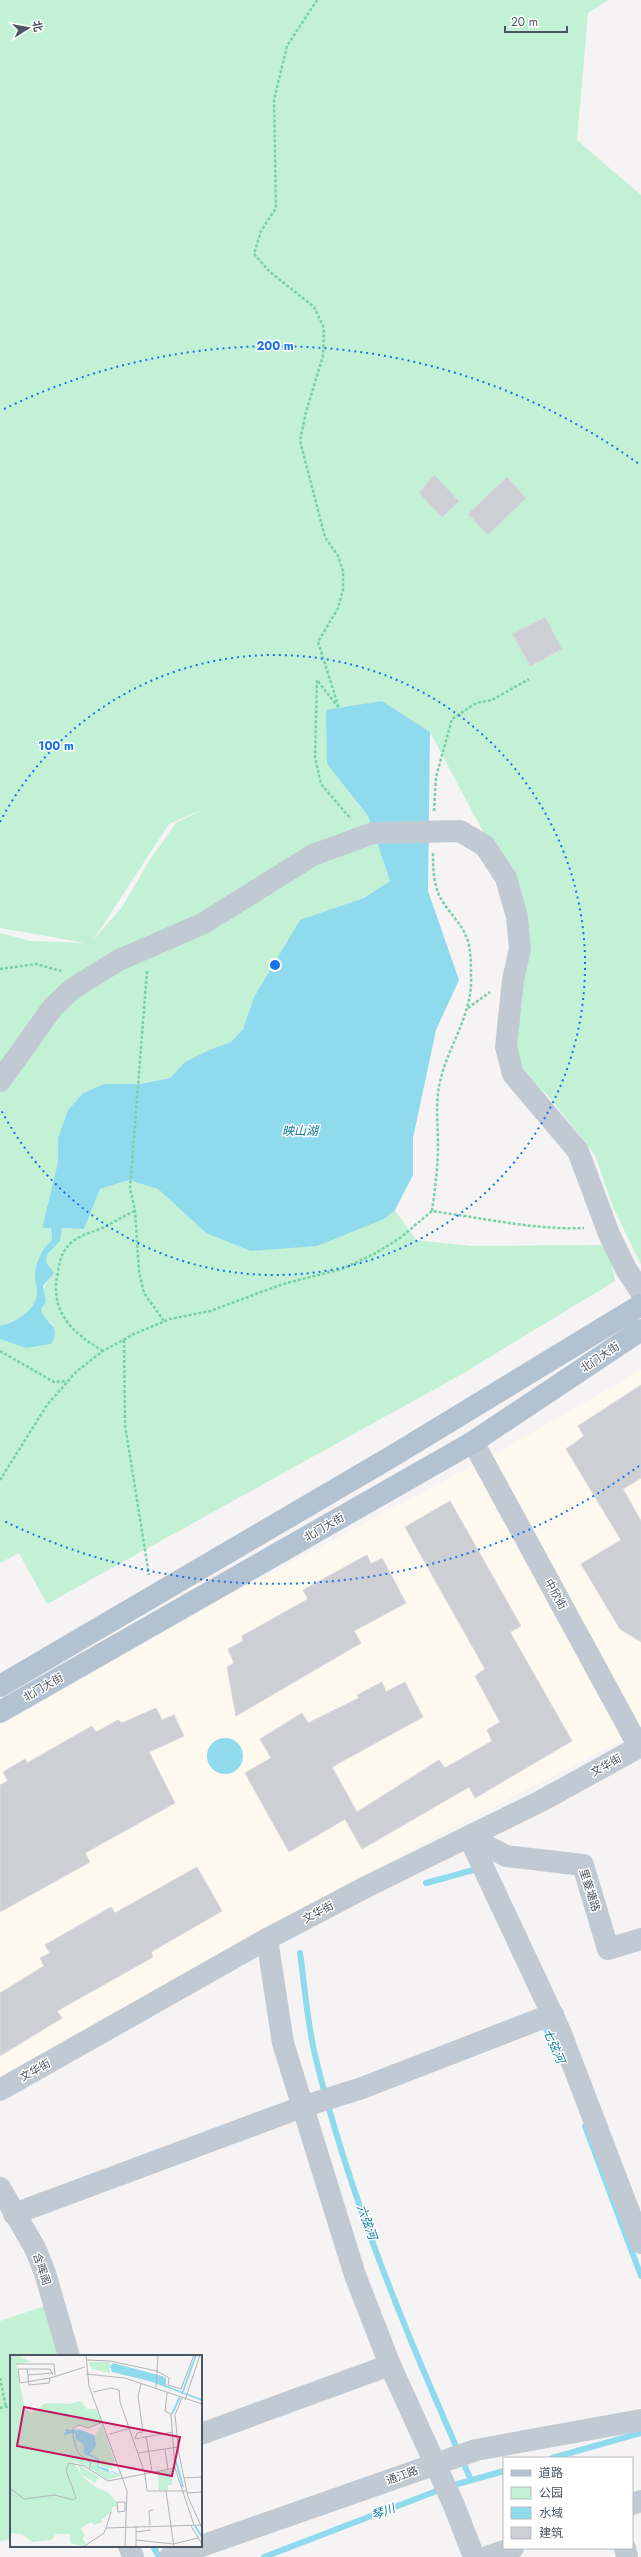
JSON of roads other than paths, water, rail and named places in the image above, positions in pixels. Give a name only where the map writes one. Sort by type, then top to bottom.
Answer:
[{"type":"main road","name":"北门大街","points":[[0,1686],[391,1457],[641,1305]]},
{"type":"main road","name":"北门大街","points":[[0,1712],[473,1442],[641,1330]]},
{"type":"street","points":[[0,1081],[53,1007],[72,989],[119,960],[202,924],[313,855],[374,833],[460,831],[485,846],[506,878],[517,917],[520,949],[513,980],[506,1048],[513,1074],[578,1151],[609,1234],[626,1269],[641,1292]]},
{"type":"street","name":"中欣街","points":[[473,1442],[640,1746]]},
{"type":"street","name":"文华街","points":[[0,2090],[267,1939],[366,1887],[541,1801],[640,1746]]},
{"type":"street","points":[[469,1837],[553,2014],[641,2243]]},
{"type":"street","name":"里菱塘路","points":[[469,1837],[506,1856],[583,1865],[608,1949],[641,1939]]},
{"type":"street","points":[[267,1939],[283,2043],[309,2105],[355,2275],[390,2365],[454,2503],[474,2557]]},
{"type":"street","points":[[14,2214],[309,2105],[343,2094],[553,2014]]},
{"type":"street","name":"含晖阁","points":[[0,2188],[35,2248],[40,2260],[69,2355]]},
{"type":"street","points":[[202,2434],[390,2365]]},
{"type":"street","name":"通江路","points":[[202,2546],[435,2462],[476,2450],[641,2420]]},
{"type":"street","points":[[129,2547],[133,2557]]},
{"type":"street","name":"通江路","points":[[170,2557],[198,2547]]},
{"type":"street","points":[[488,2557],[509,2549]]},
{"type":"water","name":"映山湖","points":[[382,701],[430,732],[428,891],[459,980],[436,1030],[413,1138],[413,1175],[395,1210],[384,1219],[317,1246],[251,1251],[206,1233],[158,1189],[129,1180],[100,1189],[84,1229],[62,1228],[60,1241],[47,1255],[46,1262],[54,1273],[43,1286],[46,1302],[41,1309],[54,1328],[55,1332],[51,1344],[26,1348],[0,1339],[0,1326],[12,1322],[24,1315],[36,1299],[37,1290],[35,1273],[37,1263],[45,1248],[52,1240],[51,1228],[42,1228],[58,1162],[58,1138],[68,1110],[83,1093],[104,1084],[140,1084],[170,1078],[185,1062],[209,1050],[231,1042],[243,1029],[254,997],[300,920],[364,898],[390,881],[368,816],[327,764],[326,710]]},
{"type":"water","points":[[229,1738],[238,1743],[242,1749],[242,1763],[238,1769],[229,1774],[221,1774],[212,1769],[208,1763],[207,1752],[212,1743],[218,1739]]},
{"type":"waterway","name":"七弦河","points":[[426,1883],[477,1869],[478,1872]]},
{"type":"waterway","name":"六弦河","points":[[300,1953],[312,2043],[329,2110],[346,2164],[383,2271],[404,2324],[471,2480]]},
{"type":"waterway","name":"七弦河","points":[[543,2022],[557,2054]]},
{"type":"waterway","name":"七弦河","points":[[585,2126],[641,2276]]},
{"type":"waterway","name":"琴川","points":[[556,2457],[641,2433]]},
{"type":"waterway","name":"琴川","points":[[264,2557],[447,2487],[503,2471]]},
{"type":"waterway","points":[[154,2547],[159,2557]]}]
